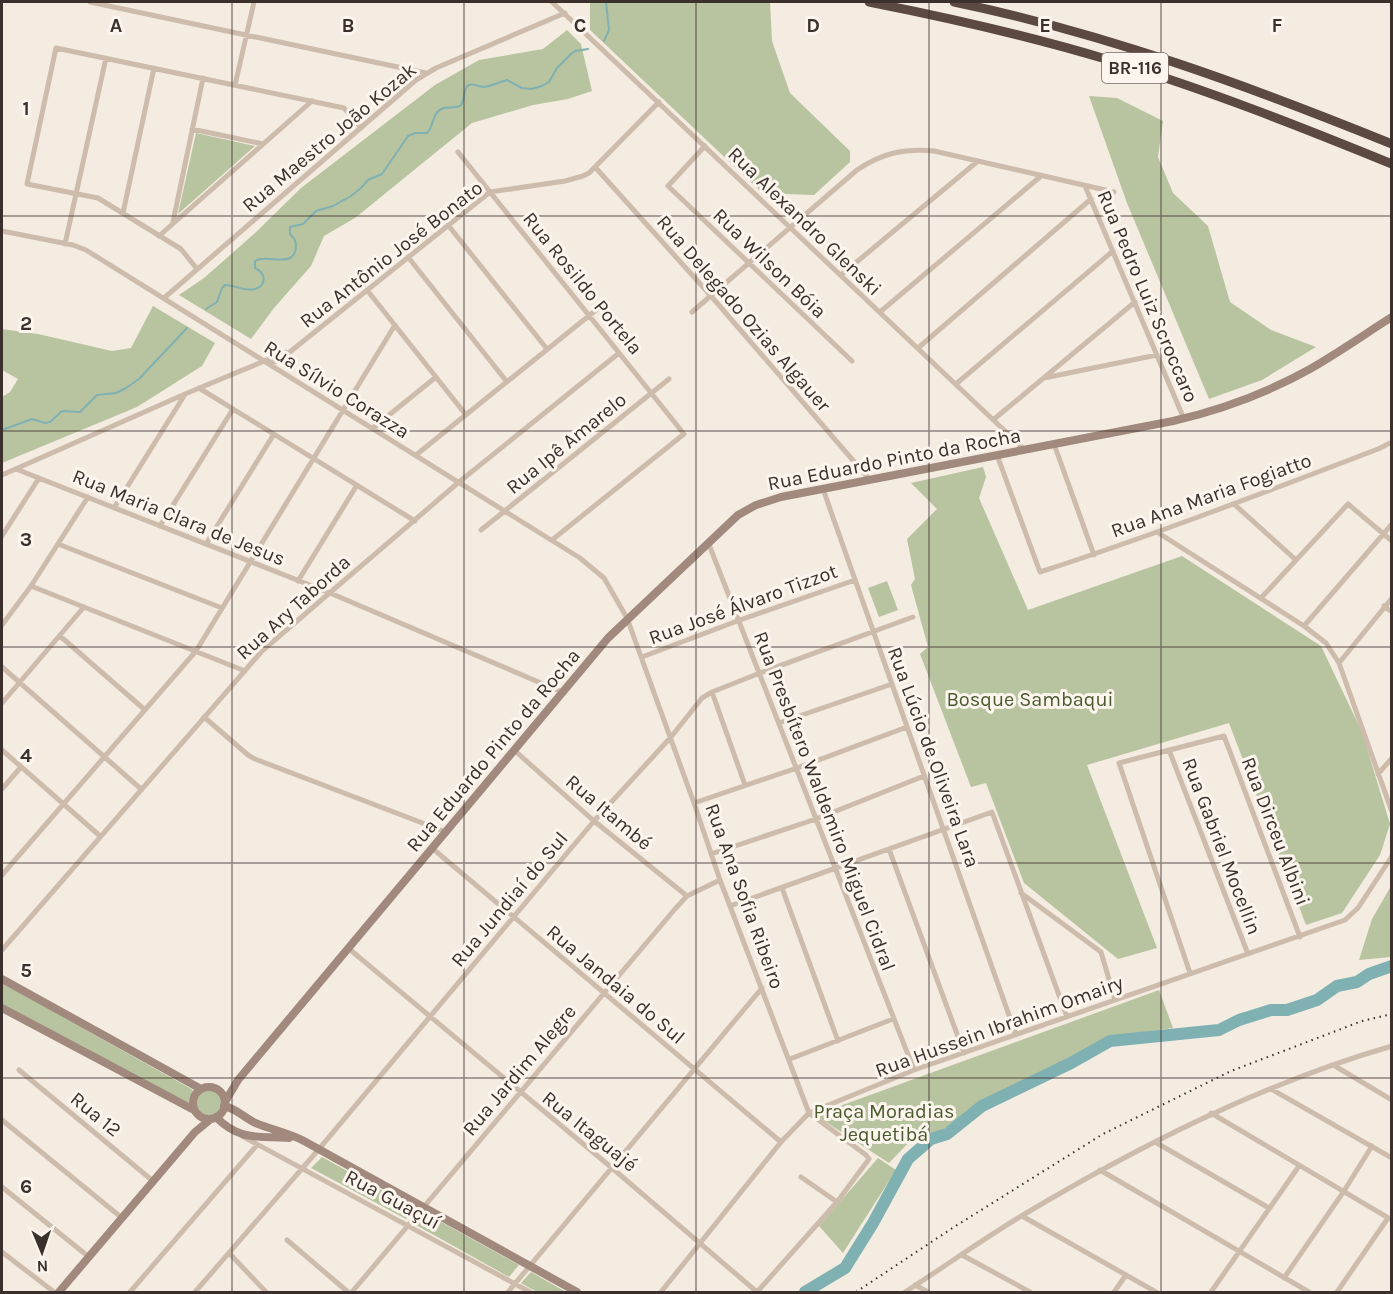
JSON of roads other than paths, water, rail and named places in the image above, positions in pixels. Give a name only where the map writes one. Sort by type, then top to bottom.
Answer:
[{"type":"highway","name":"BR-116","points":[[870,2],[992,29],[1120,63],[1252,109],[1392,164]]},
{"type":"highway","name":"BR-116","points":[[954,2],[1076,32],[1162,58],[1252,89],[1392,144]]},
{"type":"main road","name":"Rua Eduardo Pinto da Rocha","points":[[224,1104],[236,1083],[562,692],[627,618],[738,515],[756,505],[781,497],[1184,419],[1242,400],[1283,383],[1322,362],[1392,317]]},
{"type":"main road","points":[[2,979],[201,1089]]},
{"type":"main road","points":[[2,1008],[203,1118],[213,1118]]},
{"type":"main road","name":"Rua Eduardo Pinto da Rocha","points":[[216,1089],[236,1083]]},
{"type":"main road","points":[[236,1083],[232,1097],[236,1109]]},
{"type":"main road","points":[[56,1293],[195,1132],[213,1118],[224,1104],[220,1092],[216,1089],[211,1087],[201,1089],[194,1096],[195,1132]]},
{"type":"main road","name":"Rua Guaçuí","points":[[224,1104],[260,1125],[299,1138],[577,1293]]},
{"type":"main road","name":"Rua Guaçuí","points":[[213,1118],[240,1135],[299,1138]]},
{"type":"main road","points":[[240,1135],[254,1133],[260,1125]]},
{"type":"street","points":[[90,2],[426,73]]},
{"type":"street","points":[[235,85],[254,2]]},
{"type":"street","name":"Rua Alexandro Glenski","points":[[552,2],[1025,450]]},
{"type":"street","name":"Rua Maestro João Kozak","points":[[164,298],[426,73],[566,13]]},
{"type":"street","points":[[197,269],[181,249],[98,198],[27,184],[56,48],[344,108],[361,128]]},
{"type":"street","points":[[65,243],[106,58]]},
{"type":"street","points":[[123,213],[153,68]]},
{"type":"street","points":[[172,224],[203,78]]},
{"type":"street","points":[[159,236],[312,101]]},
{"type":"street","name":"Rua Antônio José Bonato","points":[[2,475],[293,349],[490,192],[583,176],[595,167],[659,102]]},
{"type":"street","points":[[192,129],[263,144]]},
{"type":"street","name":"Rua Wilson Bóia","points":[[705,146],[668,186],[852,361]]},
{"type":"street","points":[[692,312],[857,170],[884,154],[906,150],[926,150],[1114,192]]},
{"type":"street","name":"Rua Rosildo Portela","points":[[458,152],[684,434],[552,540]]},
{"type":"street","points":[[841,275],[978,161]]},
{"type":"street","name":"Rua Delegado Ozias Algauer","points":[[595,167],[711,296],[870,480]]},
{"type":"street","points":[[880,312],[1041,176]]},
{"type":"street","name":"Rua Pedro Luiz Scroccaro","points":[[1085,186],[1184,419]]},
{"type":"street","points":[[918,348],[1091,200]]},
{"type":"street","points":[[448,225],[548,349]]},
{"type":"street","name":"Rua Sílvio Corazza","points":[[2,231],[65,243],[86,250],[164,298],[586,562],[599,572],[608,584],[627,618]]},
{"type":"street","points":[[956,384],[1113,251]]},
{"type":"street","points":[[408,257],[507,382]]},
{"type":"street","points":[[367,290],[466,415]]},
{"type":"street","points":[[416,455],[606,302]]},
{"type":"street","points":[[993,420],[1135,302]]},
{"type":"street","points":[[2,875],[196,651],[394,325]]},
{"type":"street","name":"Rua Ary Taborda","points":[[2,950],[262,651],[459,483],[619,353]]},
{"type":"street","points":[[1043,378],[1157,355]]},
{"type":"street","points":[[373,428],[436,377]]},
{"type":"street","name":"Rua Ipê Amarelo","points":[[481,530],[669,379]]},
{"type":"street","points":[[199,388],[415,521]]},
{"type":"street","points":[[114,508],[185,394]]},
{"type":"street","points":[[160,526],[233,409]]},
{"type":"street","points":[[206,544],[274,434]]},
{"type":"street","name":"Rua Ana Maria Fogiatto","points":[[997,455],[1040,572],[1094,555],[1234,504],[1392,442]]},
{"type":"street","points":[[1054,444],[1094,555]]},
{"type":"street","name":"Rua Maria Clara de Jesus","points":[[16,469],[330,593],[562,692]]},
{"type":"street","points":[[2,536],[39,478]]},
{"type":"street","points":[[298,580],[357,485]]},
{"type":"street","name":"Rua Lúcio de Oliveira Lara","points":[[823,489],[1016,1035]]},
{"type":"street","points":[[2,625],[31,586],[88,497]]},
{"type":"street","points":[[1234,504],[1296,560]]},
{"type":"street","points":[[1261,598],[1348,504],[1392,542]]},
{"type":"street","points":[[1304,626],[1392,524]]},
{"type":"street","points":[[1157,532],[1304,626],[1326,643],[1339,663],[1392,812]]},
{"type":"street","name":"Rua Presbítero Waldemiro Miguel Cidral","points":[[708,542],[914,1070]]},
{"type":"street","points":[[58,544],[222,608]]},
{"type":"street","name":"Rua José Álvaro Tizzot","points":[[642,657],[855,580]]},
{"type":"street","points":[[31,586],[245,671]]},
{"type":"street","points":[[1339,663],[1392,598]]},
{"type":"street","points":[[1384,606],[1392,612]]},
{"type":"street","points":[[2,703],[84,607]]},
{"type":"street","name":"Rua Jundiaí do Sul","points":[[195,1293],[594,821],[671,737],[702,698],[760,673],[913,617]]},
{"type":"street","name":"Rua Ana Sofia Ribeiro","points":[[627,618],[720,880],[809,1113]]},
{"type":"street","points":[[60,636],[145,710]]},
{"type":"street","points":[[2,667],[141,789]]},
{"type":"street","points":[[779,723],[892,684]]},
{"type":"street","points":[[712,692],[745,785]]},
{"type":"street","points":[[204,717],[255,759],[446,832]]},
{"type":"street","points":[[694,803],[907,727]]},
{"type":"street","name":"Rua Dirceu Albini","points":[[1169,750],[1224,736],[1300,937]]},
{"type":"street","points":[[2,750],[100,836]]},
{"type":"street","name":"Rua Itambé","points":[[514,750],[594,821],[687,896]]},
{"type":"street","points":[[1169,750],[1119,763],[1190,973]]},
{"type":"street","name":"Rua Gabriel Mocellin","points":[[1169,750],[1248,954]]},
{"type":"street","points":[[1378,774],[1392,758]]},
{"type":"street","points":[[2,789],[21,766]]},
{"type":"street","points":[[711,854],[816,819],[924,776]]},
{"type":"street","points":[[730,906],[992,812],[1067,1017]]},
{"type":"street","name":"Rua Jandaia do Sul","points":[[432,848],[781,1142]]},
{"type":"street","points":[[889,849],[964,1053]]},
{"type":"street","name":"Rua Hussein Ibrahim Omairy","points":[[661,1293],[781,1142],[809,1113],[914,1070],[1345,920],[1358,908],[1392,856]]},
{"type":"street","name":"Rua Jardim Alegre","points":[[350,1293],[687,896],[720,880]]},
{"type":"street","points":[[782,888],[838,1041]]},
{"type":"street","points":[[1020,892],[1101,952],[1115,1000]]},
{"type":"street","name":"Rua Itaguajé","points":[[348,948],[758,1293]]},
{"type":"street","points":[[508,1293],[762,987]]},
{"type":"street","points":[[790,1059],[893,1020]]},
{"type":"street","points":[[905,1293],[1022,1215],[1100,1170],[1211,1113],[1270,1089],[1392,1046]]},
{"type":"street","points":[[1335,1066],[1392,1100]]},
{"type":"street","name":"Rua 12","points":[[19,1070],[153,1181]]},
{"type":"street","points":[[1270,1089],[1392,1158]]},
{"type":"street","points":[[758,1293],[837,1202],[869,1159],[809,1113]]},
{"type":"street","points":[[1211,1113],[1390,1219],[1337,1293]]},
{"type":"street","points":[[2,1123],[122,1218]]},
{"type":"street","name":"Rua Guaçuí","points":[[240,1135],[530,1293]]},
{"type":"street","points":[[1155,1142],[1269,1208]]},
{"type":"street","points":[[130,1293],[257,1145]]},
{"type":"street","points":[[1284,1278],[1372,1146]]},
{"type":"street","points":[[1211,1293],[1299,1166]]},
{"type":"street","points":[[1100,1170],[1309,1293]]},
{"type":"street","points":[[801,1177],[837,1202]]},
{"type":"street","points":[[2,1187],[89,1257]]},
{"type":"street","points":[[1022,1215],[1156,1293]]},
{"type":"street","points":[[287,1240],[350,1293]]},
{"type":"street","points":[[2,1252],[56,1293]]},
{"type":"street","points":[[229,1253],[263,1291]]},
{"type":"street","points":[[962,1255],[1030,1293]]},
{"type":"street","points":[[1114,1293],[1126,1275]]},
{"type":"street","points":[[915,1286],[928,1293]]},
{"type":"waterway","points":[[604,41],[609,30],[606,2]]},
{"type":"waterway","points":[[206,309],[217,302],[225,285],[248,290],[262,285],[264,279],[259,270],[255,268],[255,261],[290,258],[296,247],[294,238],[290,234],[290,227],[303,224],[316,211],[333,206],[351,196],[368,180],[382,174],[408,136],[415,133],[427,133],[437,112],[444,108],[460,106],[468,86],[484,87],[507,80],[522,88],[531,89],[542,86],[549,82],[557,68],[571,54],[588,49]]},
{"type":"waterway","points":[[2,430],[32,419],[45,423],[50,422],[62,411],[80,412],[97,395],[116,393],[126,388],[139,379],[187,328]]},
{"type":"waterway","points":[[805,1292],[845,1268],[908,1159],[931,1139],[947,1134],[982,1106],[1071,1063],[1110,1041],[1219,1030],[1239,1020],[1271,1010],[1287,1010],[1317,1000],[1337,986],[1357,982],[1369,974],[1392,966]]},
{"type":"railway","points":[[856,1292],[954,1227],[1103,1134],[1231,1071],[1362,1021],[1392,1014]]},
{"type":"park label","name":"Bosque Sambaqui","points":[[1030,699]]},
{"type":"park label","name":"Praça Moradias Jequetibá","points":[[884,1122]]}]
